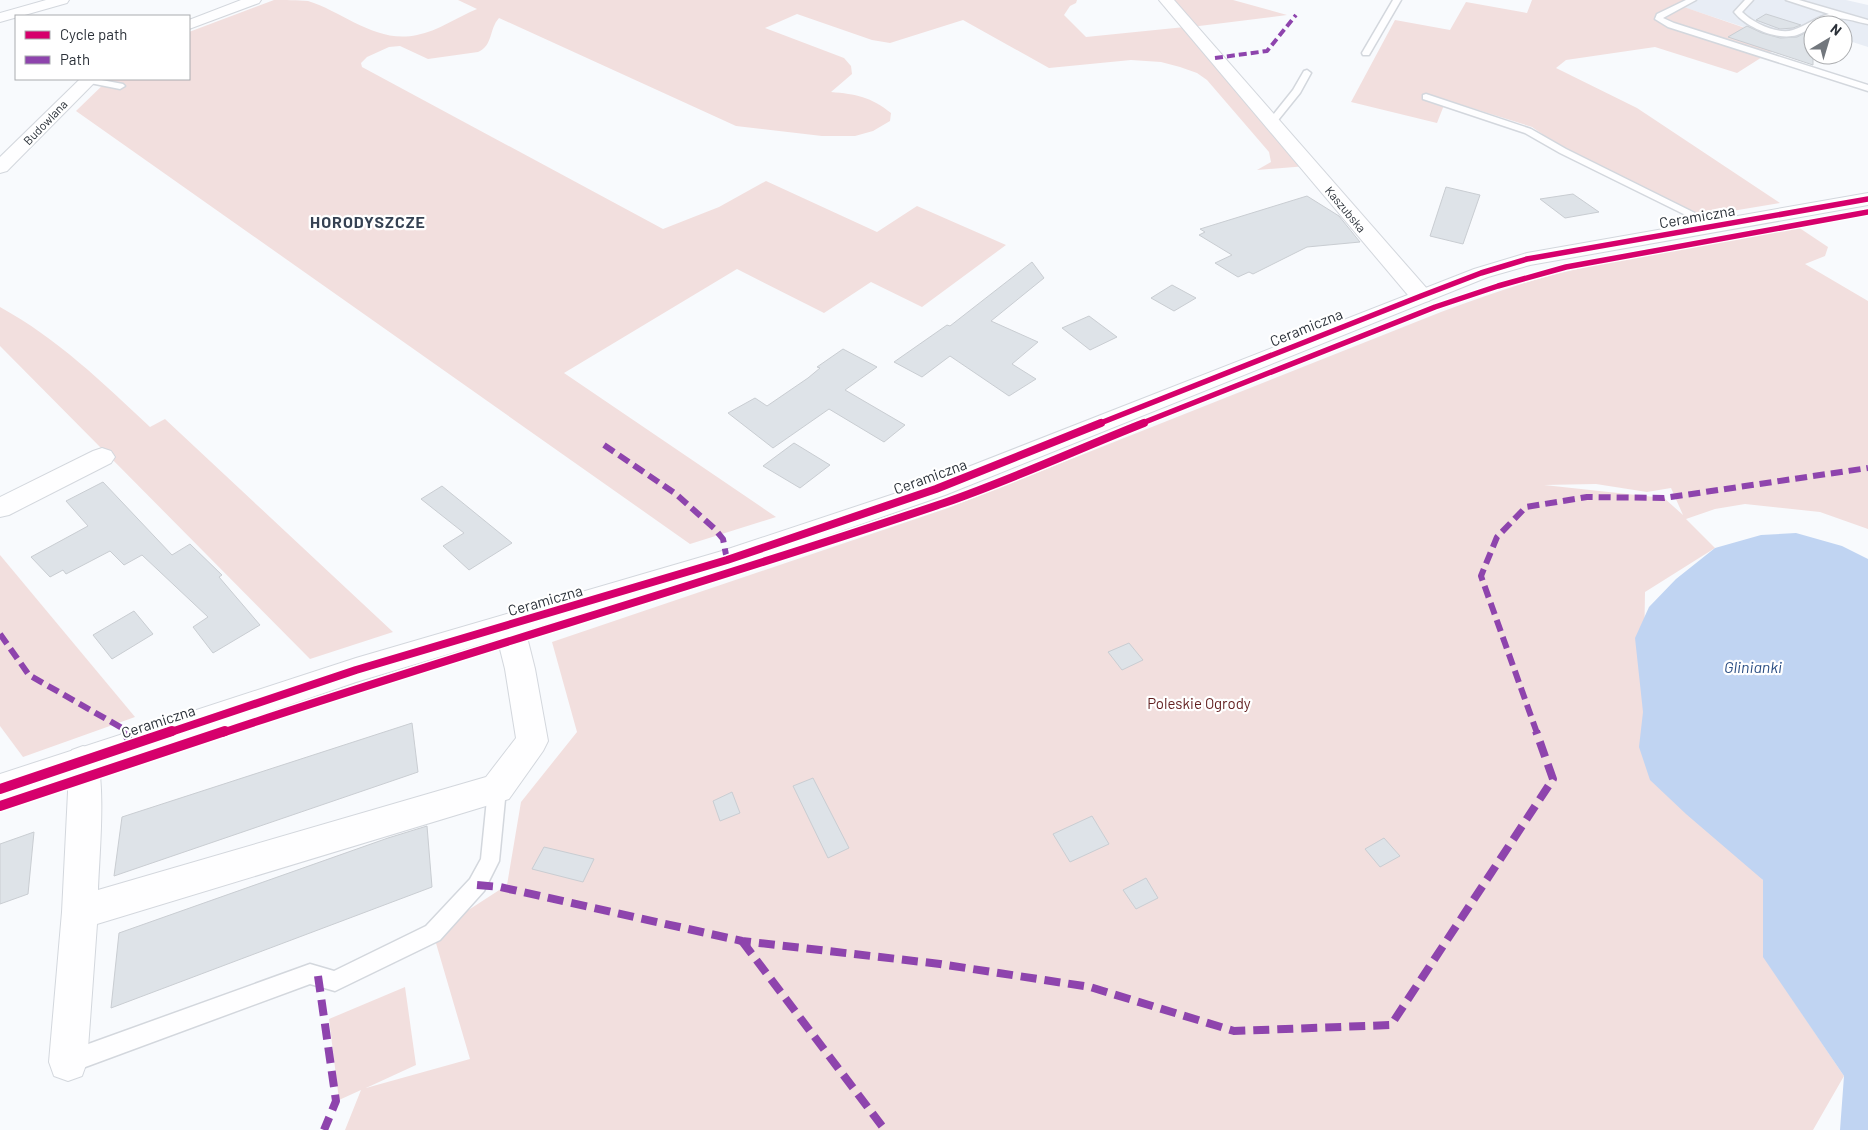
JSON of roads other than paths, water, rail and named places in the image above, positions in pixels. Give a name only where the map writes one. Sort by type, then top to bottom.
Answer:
[{"type":"street","points":[[0,18],[62,0]]},
{"type":"street","points":[[190,25],[254,0]]},
{"type":"street","name":"Kaszubska","points":[[1166,0],[1197,39],[1272,122],[1420,296]]},
{"type":"street","name":"Budowlana","points":[[0,167],[88,80]]},
{"type":"street","name":"Ceramiczna","points":[[0,789],[356,670],[728,560],[936,489],[1481,273],[1527,259],[1868,199]]},
{"type":"street","points":[[0,508],[102,457]]},
{"type":"street","points":[[80,912],[497,789],[532,740],[520,669],[513,641],[512,624]]},
{"type":"street","points":[[68,1062],[80,912],[84,792],[83,760]]},
{"type":"lane","points":[[1366,53],[1397,0]]},
{"type":"lane","points":[[1692,0],[1660,16],[1660,19],[1671,25],[1868,88]]},
{"type":"lane","points":[[1748,0],[1738,12],[1741,17],[1751,23],[1783,33],[1792,34],[1826,17],[1836,16],[1856,19]]},
{"type":"lane","points":[[1790,0],[1868,22]]},
{"type":"lane","points":[[1272,122],[1298,91],[1307,73]]},
{"type":"lane","points":[[93,80],[120,86]]},
{"type":"lane","points":[[1426,97],[1528,131],[1563,151],[1716,226]]},
{"type":"lane","points":[[68,1062],[310,974],[335,981],[433,933],[478,885],[490,861],[497,789]]},
{"type":"water","name":"Glinianki","points":[[1796,533],[1842,546],[1868,559],[1868,1130],[1840,1130],[1844,1076],[1763,957],[1763,880],[1686,814],[1650,780],[1639,747],[1643,712],[1635,638],[1649,607],[1676,579],[1715,548],[1761,535]]},
{"type":"district","name":"HORODYSZCZE","points":[[368,221]]},
{"type":"park label","name":"Poleskie Ogrody","points":[[1199,703]]}]
